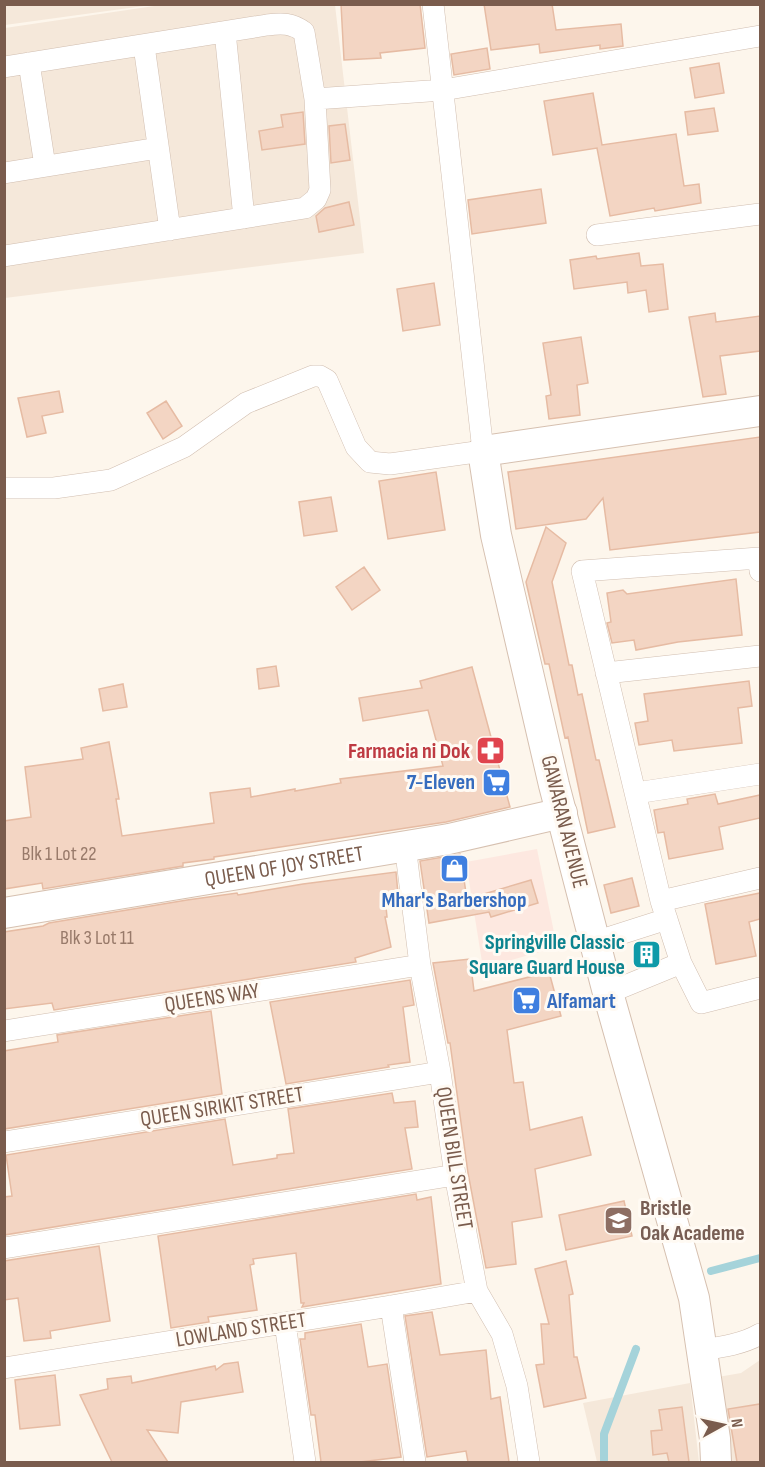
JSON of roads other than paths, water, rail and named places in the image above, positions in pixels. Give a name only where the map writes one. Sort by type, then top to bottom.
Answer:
[{"type":"street","points":[[433,4],[483,451]]},
{"type":"street","points":[[4,67],[282,23],[295,25],[304,32],[315,99],[320,190],[316,199],[305,208],[4,256]]},
{"type":"street","points":[[225,32],[244,218]]},
{"type":"street","points":[[315,99],[443,90],[626,57],[760,36]]},
{"type":"street","points":[[144,46],[170,230]]},
{"type":"street","points":[[29,63],[45,166]]},
{"type":"street","points":[[4,173],[158,148]]},
{"type":"street","points":[[597,235],[760,214]]},
{"type":"street","points":[[4,488],[54,488],[111,480],[184,447],[246,403],[313,376],[320,376],[327,380],[356,447],[370,462],[390,464],[760,411]]},
{"type":"street","name":"GAWARAN AVENUE","points":[[483,451],[496,535],[562,813],[608,993],[694,1298],[715,1439],[716,1462]]},
{"type":"street","points":[[760,571],[759,558],[582,571],[664,910],[681,963],[701,1003],[760,988]]},
{"type":"street","points":[[606,674],[760,656]]},
{"type":"street","points":[[636,793],[760,774]]},
{"type":"street","name":"QUEEN OF JOY STREET","points":[[4,913],[449,838],[562,813]]},
{"type":"street","name":"QUEEN BILL STREET","points":[[405,845],[420,964],[440,1072],[454,1175],[477,1291],[502,1334],[517,1386],[529,1462]]},
{"type":"street","points":[[595,942],[664,910],[760,878]]},
{"type":"street","points":[[608,993],[681,963]]},
{"type":"street","name":"QUEENS WAY","points":[[4,1031],[420,964]]},
{"type":"street","name":"QUEEN SIRIKIT STREET","points":[[4,1142],[440,1072]]},
{"type":"street","points":[[4,1248],[454,1175]]},
{"type":"street","name":"LOWLAND STREET","points":[[4,1368],[477,1291]]},
{"type":"street","points":[[391,1306],[416,1462]]},
{"type":"street","points":[[285,1323],[305,1462]]},
{"type":"street","points":[[702,1350],[751,1340],[760,1334]]},
{"type":"waterway","points":[[711,1271],[760,1258]]},
{"type":"waterway","points":[[604,1462],[604,1434],[636,1349]]},
{"type":"place","name":"Farmacia ni Dok","points":[[491,751]]},
{"type":"place","name":"7-Eleven","points":[[496,782]]},
{"type":"place","name":"Mhar's Barbershop","points":[[454,868]]},
{"type":"place","name":"Springville Classic Square Guard House","points":[[646,955]]},
{"type":"place","name":"Alfamart","points":[[526,1001]]},
{"type":"place","name":"Bristle Oak Academe","points":[[619,1221]]}]
